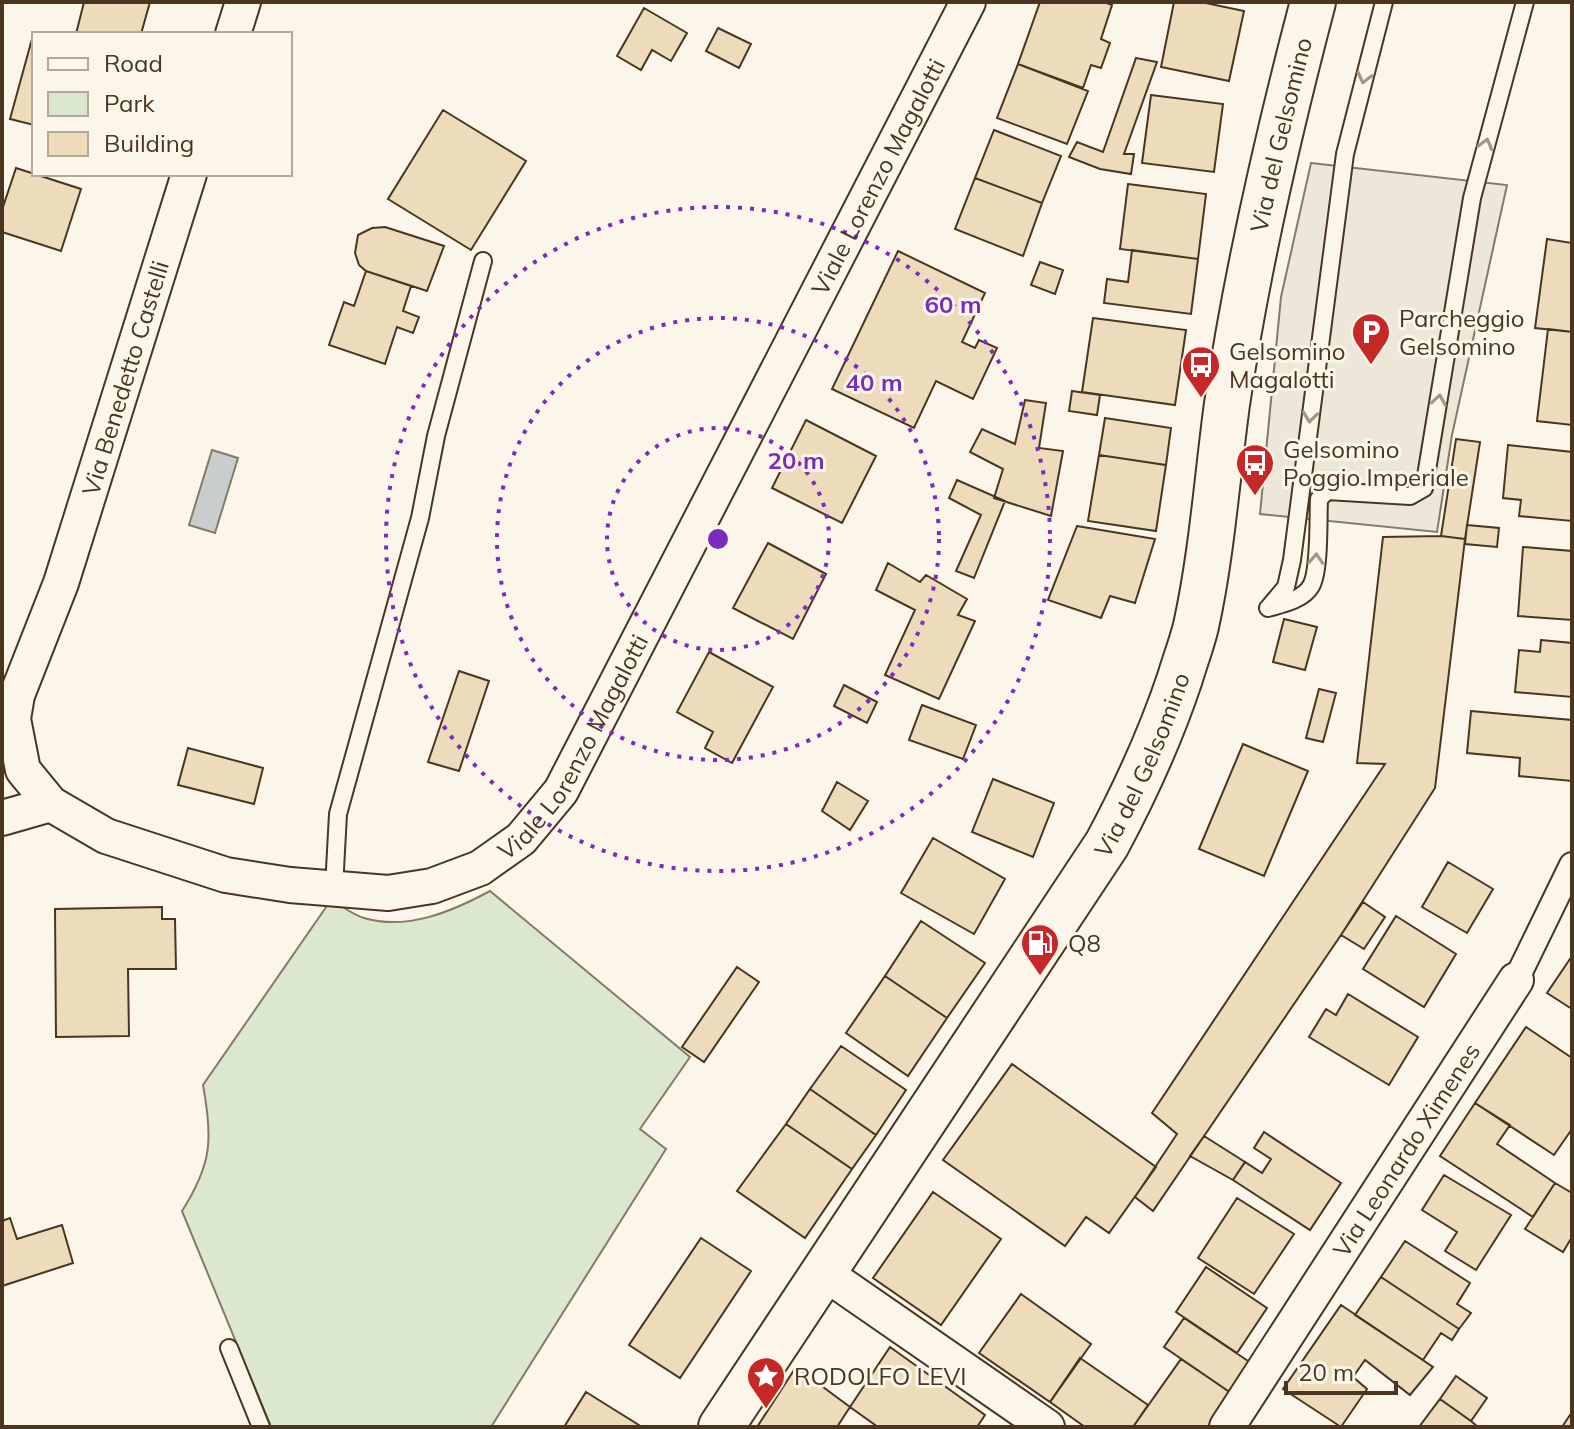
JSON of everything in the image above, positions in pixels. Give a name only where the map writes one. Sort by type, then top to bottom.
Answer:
[{"type":"main road","name":"Via del Gelsomino","points":[[721,1427],[1107,844],[1141,782],[1164,726],[1196,628],[1227,404],[1247,293],[1278,137],[1313,2]]},
{"type":"street","points":[[234,32],[243,2]]},
{"type":"street","name":"Viale Lorenzo Magalotti","points":[[61,583],[17,695],[13,719],[23,770],[51,804],[106,836],[226,875],[290,885],[388,893],[432,886],[480,868],[521,839],[561,791],[968,2]]},
{"type":"street","name":"Via Benedetto Castelli","points":[[61,583],[188,176]]},
{"type":"street","points":[[2,818],[51,804]]},
{"type":"street","name":"Via Leonardo Ximenes","points":[[1227,1427],[1516,980],[1572,865]]},
{"type":"street","points":[[823,1272],[1047,1427]]},
{"type":"lane","points":[[1384,2],[1345,154],[1292,560],[1286,587],[1268,608],[1296,599],[1311,588],[1316,572],[1319,499],[1327,491],[1410,496],[1424,488],[1472,198],[1525,2]]},
{"type":"lane","points":[[334,888],[338,814],[420,518],[436,436],[483,261]]},
{"type":"lane","points":[[229,1348],[261,1427]]},
{"type":"green space","points":[[490,891],[690,1057],[640,1129],[666,1149],[491,1427],[271,1427],[182,1211],[199,1179],[208,1151],[203,1085],[331,900],[364,918],[397,922],[445,912]]},
{"type":"shaded area","name":"Parcheggio Gelsomino","points":[[1311,163],[1507,185],[1452,435],[1437,532],[1260,514],[1281,297]]},
{"type":"shaded area","points":[[212,450],[238,458],[215,533],[189,525]]},
{"type":"building","points":[[84,2],[150,2],[142,32],[76,32]]},
{"type":"building","points":[[1040,2],[1104,2],[1112,5],[1101,39],[1110,43],[1101,68],[1091,65],[1083,88],[1018,64]]},
{"type":"building","points":[[1174,2],[1201,2],[1244,11],[1229,81],[1161,67]]},
{"type":"building","points":[[644,8],[687,33],[671,61],[652,50],[641,70],[617,56]]},
{"type":"building","points":[[718,28],[751,44],[739,68],[706,51]]},
{"type":"building","points":[[32,39],[32,124],[10,119]]},
{"type":"building","points":[[1136,58],[1157,62],[1124,154],[1134,154],[1131,174],[1100,169],[1069,157],[1077,142],[1103,152]]},
{"type":"building","points":[[1018,64],[1088,91],[1067,144],[997,118]]},
{"type":"building","points":[[1151,95],[1223,104],[1214,172],[1142,163]]},
{"type":"building","points":[[443,110],[526,161],[471,250],[388,199]]},
{"type":"building","points":[[994,130],[1061,156],[1042,203],[975,178]]},
{"type":"building","points":[[16,168],[32,173],[32,176],[81,189],[61,251],[2,232],[2,210]]},
{"type":"building","points":[[975,178],[1042,203],[1023,256],[955,229]]},
{"type":"building","points":[[1128,184],[1206,194],[1198,259],[1120,249]]},
{"type":"building","points":[[385,227],[444,246],[427,291],[366,271],[359,265],[355,253],[358,235],[372,228]]},
{"type":"building","points":[[1547,239],[1572,243],[1572,332],[1535,328]]},
{"type":"building","points":[[1132,250],[1198,259],[1191,314],[1104,303],[1107,279],[1128,282]]},
{"type":"building","points":[[898,251],[985,293],[962,342],[975,348],[979,340],[997,348],[973,399],[936,381],[914,428],[832,389]]},
{"type":"building","points":[[1040,262],[1063,270],[1055,294],[1031,285]]},
{"type":"building","points":[[366,271],[411,286],[403,311],[419,317],[413,333],[397,327],[385,364],[329,345],[344,302],[354,306]]},
{"type":"building","points":[[1093,318],[1186,330],[1175,405],[1082,392]]},
{"type":"building","points":[[1548,329],[1572,332],[1572,425],[1537,421]]},
{"type":"building","points":[[1072,391],[1100,395],[1097,415],[1069,411]]},
{"type":"building","points":[[1025,400],[1046,403],[1039,448],[1063,451],[1051,516],[994,498],[1003,469],[970,452],[982,429],[1015,444]]},
{"type":"building","points":[[1105,418],[1171,428],[1166,465],[1099,455]]},
{"type":"building","points":[[806,420],[876,456],[842,523],[772,488]]},
{"type":"building","points":[[1456,439],[1480,442],[1465,539],[1441,536]]},
{"type":"building","points":[[1508,445],[1572,452],[1572,521],[1519,516],[1521,500],[1503,498]]},
{"type":"building","points":[[1099,455],[1166,465],[1156,531],[1088,521]]},
{"type":"building","points":[[957,480],[1005,501],[974,578],[956,571],[981,515],[949,498]]},
{"type":"building","points":[[1467,525],[1499,528],[1497,547],[1465,544]]},
{"type":"building","points":[[1077,526],[1155,539],[1135,603],[1110,596],[1101,618],[1048,600]]},
{"type":"building","points":[[1441,536],[1465,539],[1435,788],[1341,935],[1153,1211],[1135,1197],[1177,1134],[1152,1113],[1385,764],[1357,763],[1383,537]]},
{"type":"building","points":[[768,543],[826,574],[793,639],[733,608]]},
{"type":"building","points":[[1523,547],[1572,551],[1572,620],[1518,616]]},
{"type":"building","points":[[888,563],[920,582],[926,575],[967,599],[958,615],[975,621],[939,699],[885,675],[915,610],[876,590]]},
{"type":"building","points":[[1284,619],[1317,627],[1305,670],[1273,662]]},
{"type":"building","points":[[1541,640],[1572,643],[1572,697],[1515,692],[1519,650],[1540,652]]},
{"type":"building","points":[[709,652],[773,687],[732,763],[705,748],[713,732],[677,712]]},
{"type":"building","points":[[459,671],[489,681],[459,771],[428,762]]},
{"type":"building","points":[[844,685],[877,702],[867,723],[834,706]]},
{"type":"building","points":[[1319,689],[1336,693],[1323,742],[1306,738]]},
{"type":"building","points":[[922,705],[976,725],[963,759],[909,740]]},
{"type":"building","points":[[1471,711],[1572,720],[1572,781],[1519,776],[1520,758],[1467,753]]},
{"type":"building","points":[[1243,744],[1308,771],[1264,876],[1199,849]]},
{"type":"building","points":[[188,748],[263,768],[254,804],[178,785]]},
{"type":"building","points":[[993,779],[1054,803],[1033,857],[972,832]]},
{"type":"building","points":[[837,782],[868,801],[850,830],[822,811]]},
{"type":"building","points":[[933,838],[1005,879],[974,934],[901,893]]},
{"type":"building","points":[[1448,862],[1493,889],[1467,933],[1422,907]]},
{"type":"building","points":[[1363,902],[1385,917],[1364,949],[1341,935]]},
{"type":"building","points":[[162,907],[162,919],[175,919],[176,969],[128,969],[129,1036],[56,1037],[55,909]]},
{"type":"building","points":[[1396,916],[1456,954],[1424,1007],[1363,969]]},
{"type":"building","points":[[921,921],[985,963],[947,1018],[885,976]]},
{"type":"building","points":[[1572,956],[1572,1009],[1547,993]]},
{"type":"building","points":[[737,967],[759,982],[704,1062],[682,1047]]},
{"type":"building","points":[[885,976],[947,1018],[908,1076],[846,1033]]},
{"type":"building","points":[[1348,994],[1418,1037],[1389,1085],[1309,1037],[1326,1009],[1336,1015]]},
{"type":"building","points":[[1526,1027],[1572,1058],[1572,1129],[1554,1155],[1475,1103]]},
{"type":"building","points":[[841,1046],[906,1090],[876,1135],[810,1089]]},
{"type":"building","points":[[1012,1064],[1156,1167],[1109,1233],[1086,1217],[1065,1246],[943,1160]]},
{"type":"building","points":[[810,1089],[876,1135],[852,1169],[786,1124]]},
{"type":"building","points":[[1475,1103],[1510,1125],[1497,1144],[1555,1183],[1533,1217],[1440,1156]]},
{"type":"building","points":[[786,1124],[852,1169],[805,1238],[737,1191]]},
{"type":"building","points":[[1264,1132],[1341,1183],[1310,1230],[1233,1180],[1245,1162],[1262,1173],[1271,1159],[1254,1148]]},
{"type":"building","points":[[1204,1136],[1245,1162],[1233,1180],[1190,1156]]},
{"type":"building","points":[[1444,1175],[1511,1215],[1476,1270],[1445,1251],[1457,1232],[1422,1210]]},
{"type":"building","points":[[1555,1183],[1572,1193],[1572,1237],[1563,1252],[1525,1229]]},
{"type":"building","points":[[933,1192],[1001,1239],[941,1325],[873,1278]]},
{"type":"building","points":[[1237,1198],[1294,1234],[1254,1294],[1198,1258]]},
{"type":"building","points":[[10,1218],[17,1239],[62,1225],[73,1263],[2,1286],[2,1221]]},
{"type":"building","points":[[701,1238],[751,1271],[680,1378],[629,1345]]},
{"type":"building","points":[[1405,1241],[1470,1283],[1457,1304],[1471,1313],[1459,1329],[1381,1277]]},
{"type":"building","points":[[1206,1267],[1267,1308],[1237,1353],[1176,1312]]},
{"type":"building","points":[[1381,1277],[1459,1329],[1452,1340],[1441,1333],[1423,1360],[1355,1315]]},
{"type":"building","points":[[1021,1294],[1091,1344],[1050,1402],[979,1353]]},
{"type":"building","points":[[1341,1305],[1433,1367],[1410,1395],[1365,1360],[1353,1377],[1367,1389],[1341,1427],[1283,1389]]},
{"type":"building","points":[[1184,1318],[1254,1365],[1234,1395],[1164,1347]]},
{"type":"building","points":[[890,1347],[985,1415],[977,1427],[878,1427],[850,1407]]},
{"type":"building","points":[[1080,1358],[1148,1405],[1133,1427],[1085,1427],[1050,1402]]},
{"type":"building","points":[[1181,1359],[1234,1395],[1212,1427],[1133,1427]]},
{"type":"building","points":[[796,1367],[850,1407],[837,1427],[757,1427]]},
{"type":"building","points":[[1456,1376],[1487,1398],[1471,1421],[1440,1399]]},
{"type":"building","points":[[586,1392],[642,1427],[564,1427]]},
{"type":"building","points":[[1440,1399],[1471,1421],[1478,1427],[1419,1427]]},
{"type":"building","points":[[1572,1412],[1572,1427],[1562,1427]]},
{"type":"place","name":"Parcheggio Gelsomino","points":[[1371,366]]},
{"type":"place","name":"Gelsomino Magalotti","points":[[1201,399]]},
{"type":"place","name":"Gelsomino Poggio Imperiale","points":[[1255,497]]},
{"type":"place","name":"Q8","points":[[1040,977]]},
{"type":"place","name":"RODOLFO LEVI","points":[[766,1410]]}]
